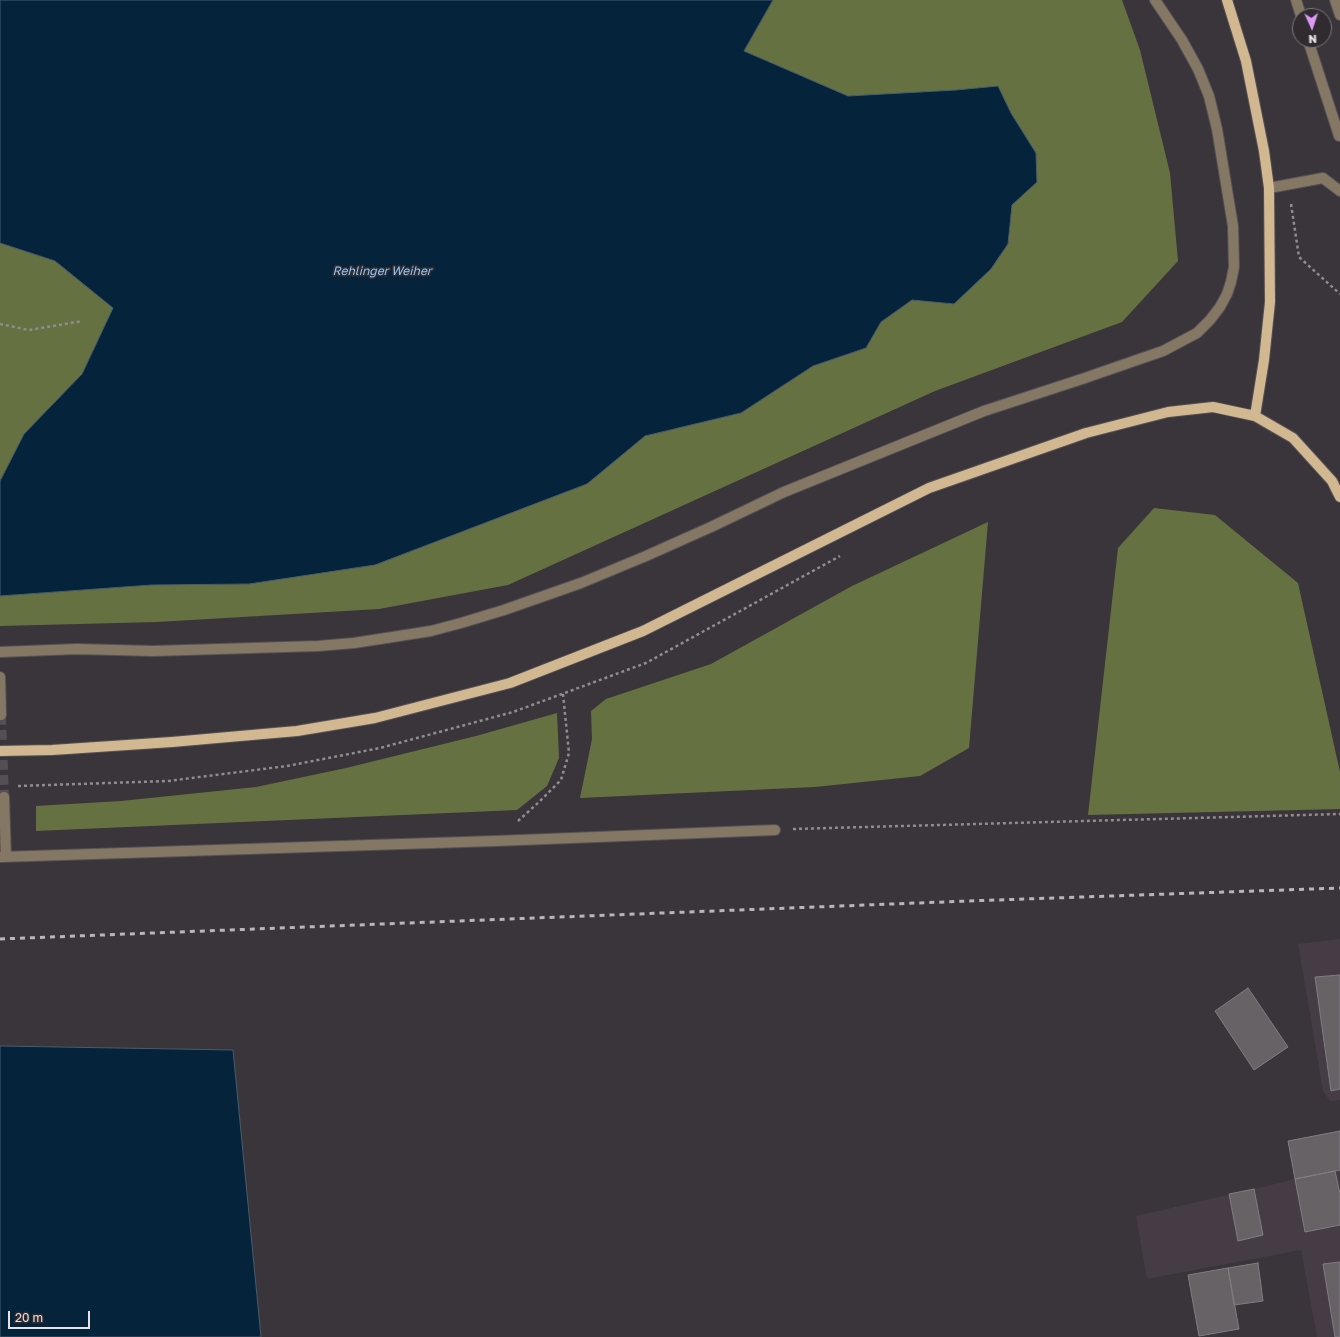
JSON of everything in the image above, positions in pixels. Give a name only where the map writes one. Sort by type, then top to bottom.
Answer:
[{"type":"main road","points":[[1227,0],[1246,61],[1264,152],[1269,188],[1270,302],[1264,360],[1255,416]]},
{"type":"main road","points":[[0,751],[52,750],[172,742],[297,731],[376,718],[510,683],[643,631],[929,488],[1086,433],[1168,412],[1213,407],[1255,416],[1292,438],[1332,481],[1340,497]]},
{"type":"street","points":[[0,652],[77,649],[153,651],[318,646],[391,638],[431,631],[461,623],[504,610],[581,583],[711,527],[784,492],[984,411],[1162,351],[1197,332],[1210,320],[1220,307],[1229,288],[1234,267],[1233,226],[1219,136],[1209,96],[1198,69],[1182,40],[1155,0]]},
{"type":"street","points":[[1335,0],[1340,16]]},
{"type":"street","points":[[1311,48],[1339,136],[1340,135]]},
{"type":"street","points":[[1269,188],[1323,178],[1340,191]]},
{"type":"street","points":[[0,676],[1,715]]},
{"type":"street","points":[[4,797],[3,857],[495,841],[775,830]]},
{"type":"path","points":[[1288,185],[1299,257],[1340,294]]},
{"type":"path","points":[[0,324],[29,330],[82,321]]},
{"type":"path","points":[[495,841],[539,802],[561,780],[569,753],[562,694]]},
{"type":"path","points":[[775,830],[1340,814]]},
{"type":"shaded area","points":[[1340,939],[1340,1100],[1330,1101],[1323,1091],[1298,944]]},
{"type":"shaded area","points":[[1340,1170],[1340,1337],[1317,1337],[1301,1250],[1147,1279],[1136,1216]]},
{"type":"green space","points":[[773,0],[1122,0],[1140,50],[1170,173],[1178,261],[1122,322],[935,391],[508,585],[379,609],[157,622],[0,626],[0,596],[151,585],[249,584],[509,513],[587,484],[645,436],[741,413],[813,366],[866,348],[881,322],[912,300],[954,304],[1008,244],[1012,205],[1037,182],[1011,113],[998,86],[848,96],[744,51]]},
{"type":"green space","points":[[0,243],[55,261],[113,308],[82,374],[24,434],[0,481]]},
{"type":"green space","points":[[1154,508],[1215,515],[1298,583],[1340,772],[1340,809],[1088,815],[1118,548]]},
{"type":"green space","points":[[988,522],[969,748],[920,776],[815,787],[580,798],[592,739],[591,711],[606,699],[711,664],[852,586]]},
{"type":"green space","points":[[557,713],[559,758],[547,786],[517,810],[36,831],[36,806],[121,801],[256,787],[346,768],[476,736]]},
{"type":"water","name":"Rehlinger Weiher","points":[[0,0],[773,0],[744,51],[848,96],[998,86],[1011,113],[1036,153],[1037,182],[1012,205],[1008,244],[991,269],[954,304],[912,300],[881,322],[866,348],[813,366],[741,413],[645,436],[587,484],[375,565],[249,584],[151,585],[0,596],[0,481],[24,434],[82,374],[113,308],[55,261],[0,243]]},
{"type":"water","points":[[0,1046],[233,1050],[261,1337],[0,1337]]},
{"type":"building","points":[[1340,975],[1340,1089],[1331,1091],[1315,977]]},
{"type":"building","points":[[1248,988],[1288,1047],[1254,1070],[1215,1011]]},
{"type":"building","points":[[1340,1131],[1340,1170],[1295,1179],[1288,1141]]},
{"type":"building","points":[[1335,1171],[1340,1194],[1340,1225],[1305,1232],[1295,1179]]},
{"type":"building","points":[[1254,1189],[1263,1235],[1238,1241],[1229,1194]]},
{"type":"building","points":[[1340,1262],[1340,1337],[1335,1337],[1323,1264]]},
{"type":"building","points":[[1258,1263],[1263,1301],[1234,1305],[1228,1268]]},
{"type":"building","points":[[1228,1268],[1239,1329],[1199,1336],[1188,1275]]},
{"type":"tunnel","points":[[1,715],[4,797]]},
{"type":"railway","points":[[0,939],[1340,888]]}]
